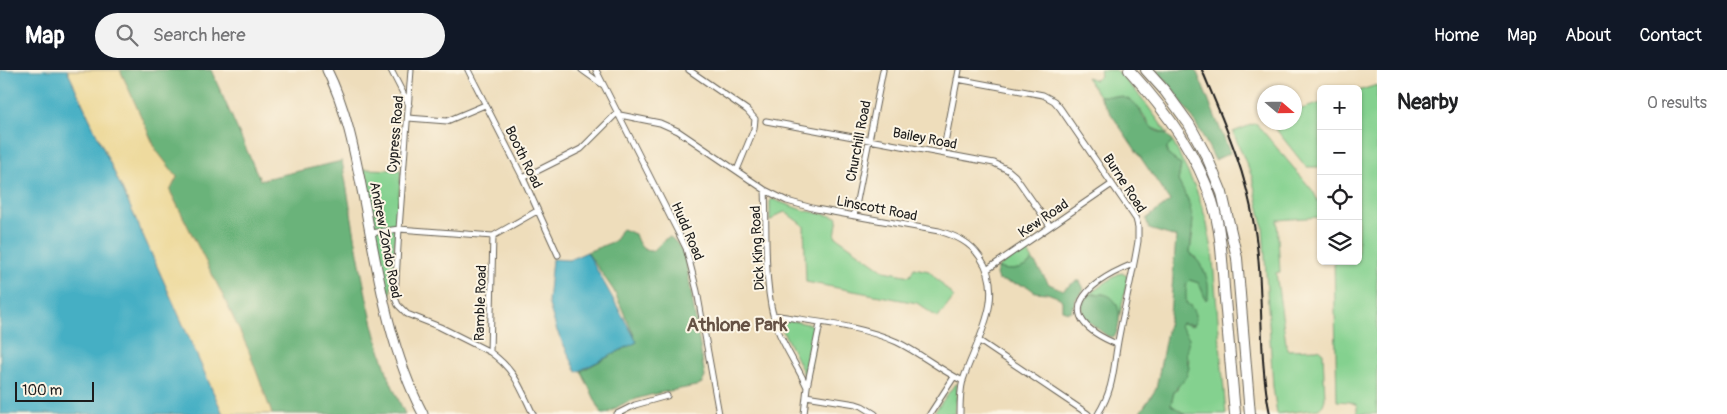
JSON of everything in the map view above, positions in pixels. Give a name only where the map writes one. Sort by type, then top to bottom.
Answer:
[{"type":"highway","points":[[1128,70],[1150,93],[1178,130],[1212,202],[1220,238],[1235,414]]},
{"type":"highway","points":[[1146,70],[1189,124],[1207,157],[1222,193],[1237,258],[1250,414]]},
{"type":"main road","name":"Andrew Zondo Road","points":[[327,70],[339,96],[353,143],[383,298],[395,348],[423,414]]},
{"type":"street","points":[[391,70],[409,106]]},
{"type":"street","name":"Cypress Road","points":[[411,70],[395,289],[398,306],[407,314],[440,327],[490,352]]},
{"type":"street","name":"Booth Road","points":[[468,70],[523,178],[558,255]]},
{"type":"street","points":[[582,70],[604,85]]},
{"type":"street","name":"Hudd Road","points":[[596,70],[689,256],[719,414]]},
{"type":"street","points":[[688,70],[747,110],[755,119],[754,129],[737,170]]},
{"type":"street","name":"Churchill Road","points":[[854,216],[883,70]]},
{"type":"street","points":[[943,153],[959,70]]},
{"type":"street","name":"Burne Road","points":[[958,79],[1043,95],[1054,101],[1075,128],[1132,211],[1138,227],[1138,241],[1109,393],[1098,414]]},
{"type":"street","points":[[408,118],[447,121],[485,105]]},
{"type":"street","points":[[523,178],[581,149],[619,114]]},
{"type":"street","name":"Linscott Road","points":[[619,114],[660,123],[678,131],[765,190],[796,204],[956,236],[972,247],[988,269],[992,288],[991,298],[978,340],[963,381],[960,414]]},
{"type":"street","name":"Bailey Road","points":[[766,121],[994,163],[1016,176],[1050,226]]},
{"type":"street","name":"Kew Road","points":[[988,269],[1112,184]]},
{"type":"street","name":"Dick King Road","points":[[765,190],[768,271],[774,315],[777,327],[807,387]]},
{"type":"street","points":[[371,233],[399,229],[493,236],[537,211]]},
{"type":"street","name":"Ramble Road","points":[[493,236],[490,352],[507,365],[514,374],[534,414]]},
{"type":"street","points":[[1117,344],[1108,340],[1083,322],[1080,316],[1080,302],[1083,295],[1103,280],[1118,270],[1133,264]]},
{"type":"street","points":[[774,315],[878,334],[906,346],[963,381]]},
{"type":"street","points":[[804,414],[807,387],[820,324]]},
{"type":"street","points":[[978,340],[1088,414]]},
{"type":"street","points":[[930,414],[954,377]]},
{"type":"street","points":[[617,414],[635,405],[667,396]]},
{"type":"street","points":[[806,396],[856,404],[867,408],[875,414]]},
{"type":"green space","points":[[120,70],[211,70],[260,180],[342,161],[366,296],[388,375],[405,414],[272,414],[248,349],[170,191],[177,177],[156,150]]},
{"type":"green space","points":[[1100,70],[1116,70],[1141,97],[1168,134],[1152,128],[1139,108],[1122,97],[1099,96],[1086,77],[1096,80],[1101,75]]},
{"type":"green space","points":[[1156,70],[1196,70],[1230,153],[1215,160],[1189,113]]},
{"type":"green space","points":[[1377,85],[1377,414],[1357,414],[1357,405],[1350,402],[1337,401],[1334,265],[1362,265],[1362,90]]},
{"type":"green space","points":[[1099,96],[1116,96],[1131,100],[1151,127],[1167,135],[1173,142],[1167,147],[1167,154],[1181,165],[1178,181],[1188,200],[1193,220],[1190,252],[1201,265],[1207,279],[1208,294],[1206,300],[1199,283],[1190,280],[1186,284],[1186,303],[1194,312],[1195,322],[1194,325],[1182,323],[1180,326],[1189,338],[1186,354],[1189,368],[1186,377],[1174,391],[1171,405],[1185,414],[1139,414],[1156,389],[1170,315],[1176,237],[1149,229],[1146,219],[1170,201]]},
{"type":"green space","points":[[1317,104],[1317,167],[1306,167],[1277,130],[1302,130],[1302,109]]},
{"type":"green space","points":[[1256,123],[1257,130],[1262,130],[1313,191],[1317,199],[1317,217],[1277,220],[1280,272],[1276,273],[1287,350],[1318,349],[1323,353],[1325,399],[1319,409],[1277,414],[1273,387],[1263,226],[1252,177],[1233,132]]},
{"type":"green space","points":[[1173,142],[1196,189],[1206,219],[1212,249],[1226,414],[1185,414],[1171,405],[1174,391],[1177,389],[1189,361],[1186,354],[1189,338],[1180,326],[1182,323],[1192,326],[1191,306],[1186,303],[1185,284],[1189,280],[1199,283],[1206,300],[1196,258],[1190,252],[1193,231],[1188,200],[1178,181],[1181,165],[1167,154],[1167,147]]},
{"type":"green space","points":[[363,169],[401,170],[390,299],[388,300]]},
{"type":"green space","points":[[772,199],[802,210],[838,217],[835,236],[885,271],[910,276],[914,268],[929,271],[954,297],[938,318],[917,303],[806,282],[804,226],[785,212],[777,215],[770,222],[770,201]]},
{"type":"green space","points":[[622,229],[635,234],[639,244],[649,251],[653,251],[665,239],[670,237],[679,247],[687,267],[705,377],[702,383],[696,386],[641,398],[602,414],[581,371],[637,342],[614,291],[587,252],[615,241]]},
{"type":"green space","points":[[1025,248],[1033,260],[1026,266],[1008,270],[998,268]]},
{"type":"green space","points":[[1033,260],[1049,284],[1063,290],[1076,281],[1080,281],[1084,289],[1076,299],[1071,311],[1062,310],[1060,298],[1047,293],[1035,292],[1027,286],[998,280],[996,274],[998,268],[1017,269],[1026,266]]},
{"type":"green space","points":[[1122,273],[1127,276],[1127,281],[1119,319],[1117,305],[1104,294],[1089,294]]},
{"type":"green space","points":[[1089,294],[1107,295],[1113,299],[1119,314],[1115,336],[1107,336],[1086,318],[1082,307]]},
{"type":"green space","points":[[783,319],[813,325],[816,329],[810,366],[805,376],[779,323]]},
{"type":"green space","points":[[955,384],[957,384],[957,387],[955,414],[933,414]]},
{"type":"sand","points":[[67,70],[120,70],[156,150],[177,177],[170,191],[248,349],[272,414],[223,414]]},
{"type":"water","points":[[0,70],[67,70],[223,414],[0,414]]},
{"type":"water","points":[[587,252],[637,342],[577,372],[557,331],[548,302],[552,259],[569,260]]},
{"type":"railway","points":[[1202,70],[1240,165],[1254,225],[1259,272],[1266,391],[1270,414]]},
{"type":"district","name":"Athlone Park","points":[[737,324]]}]
